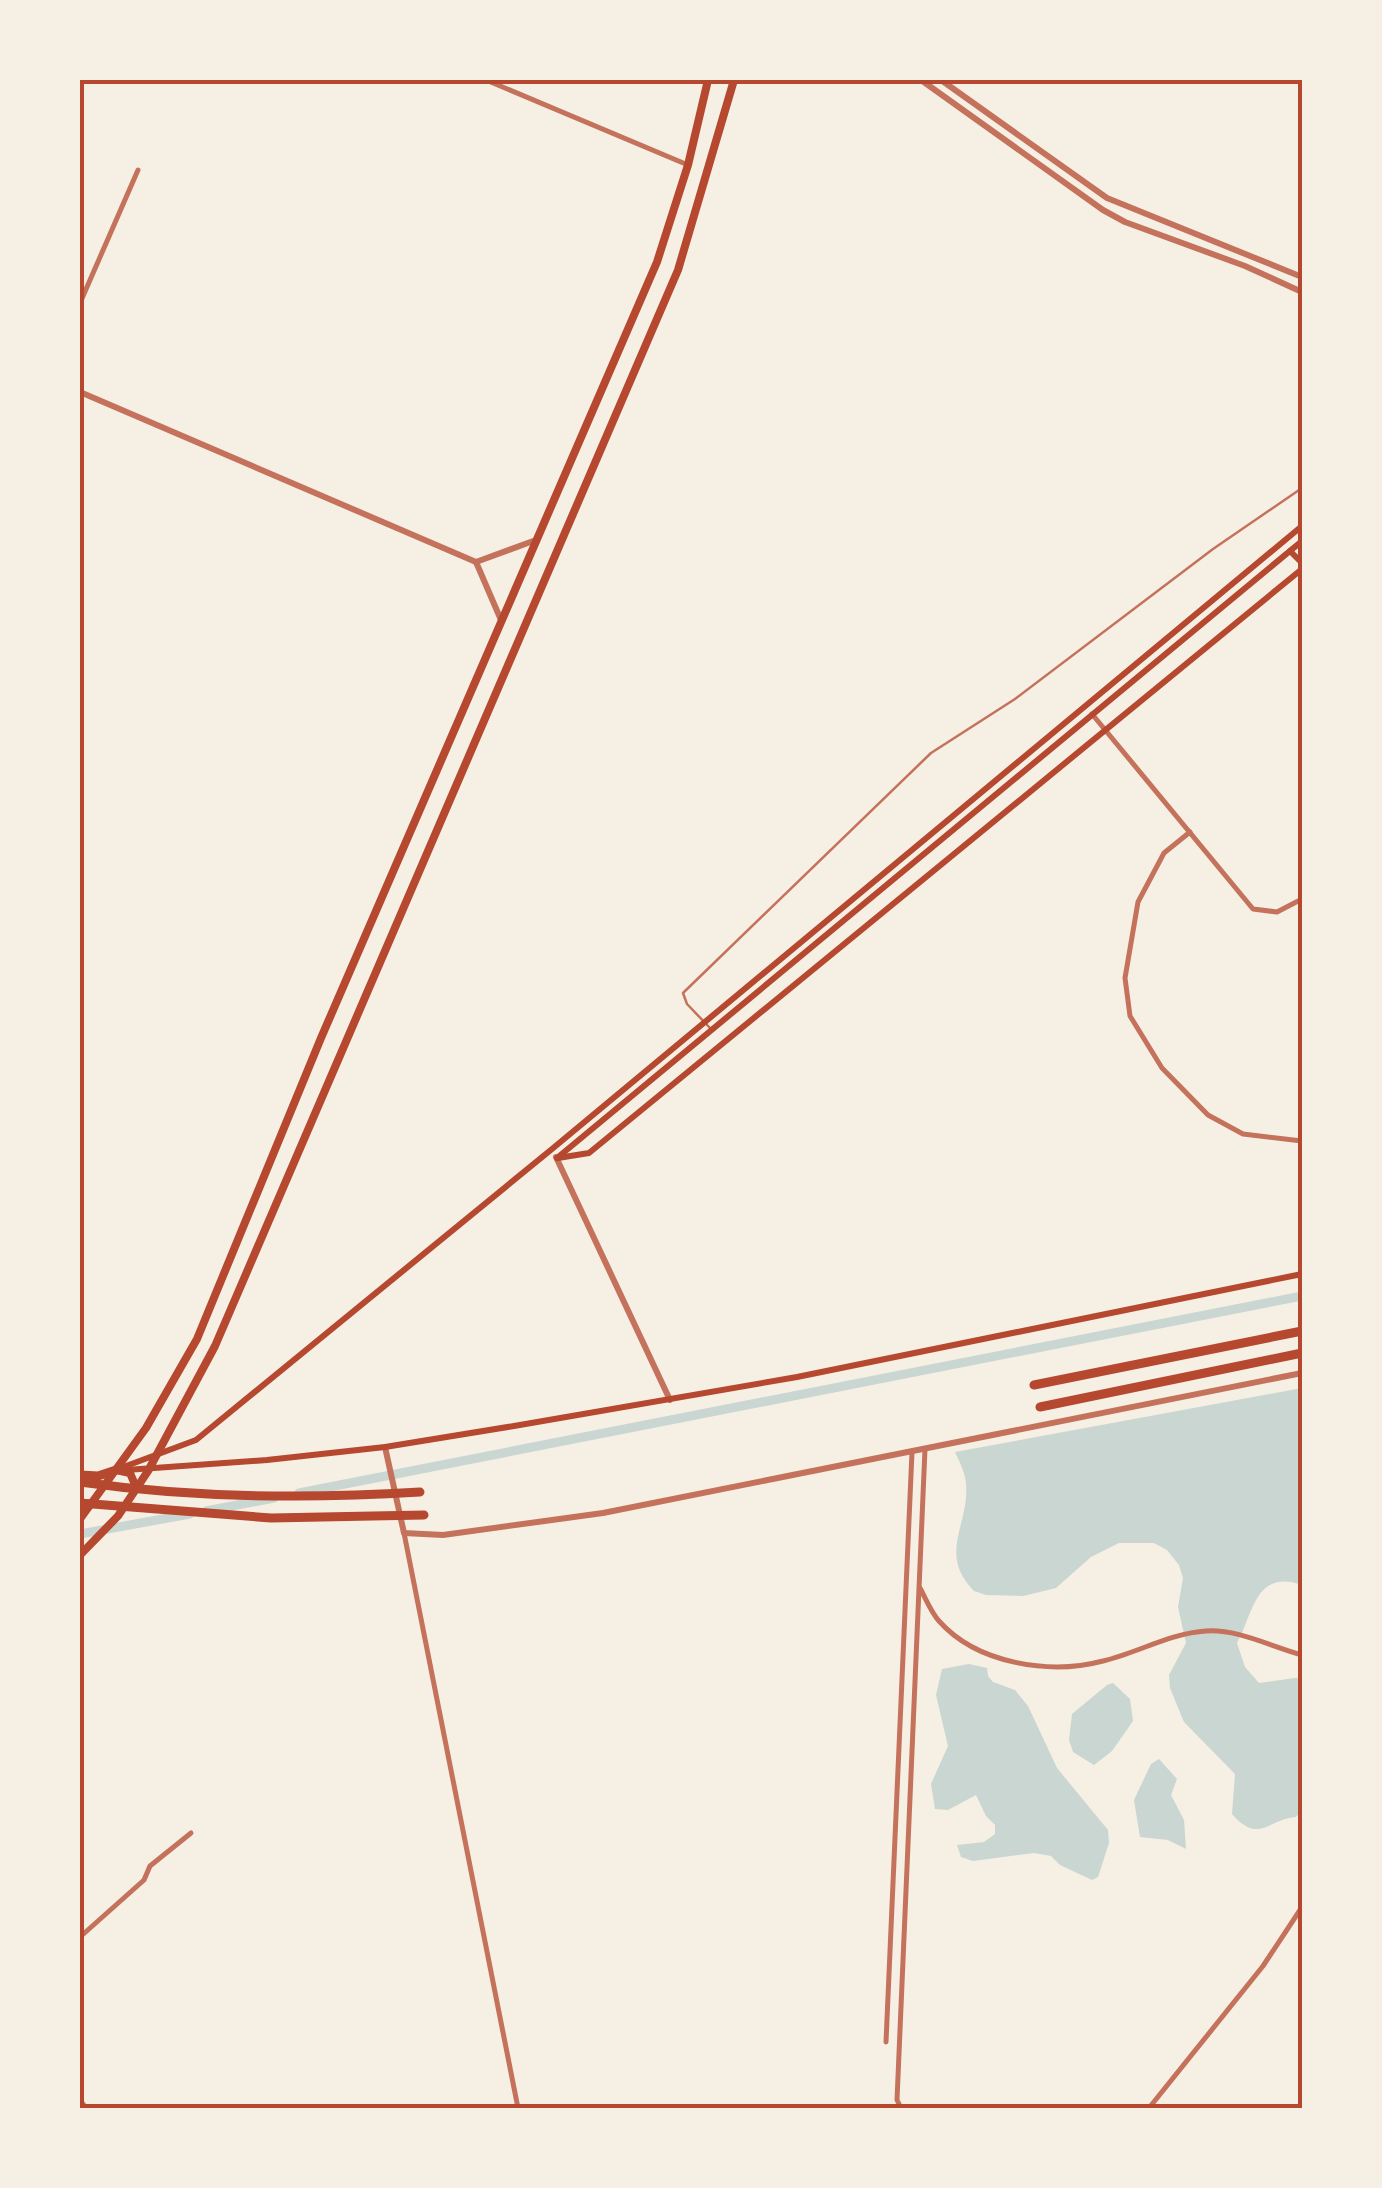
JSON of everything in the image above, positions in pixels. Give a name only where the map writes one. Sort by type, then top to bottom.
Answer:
[{"type":"highway","points":[[80,1519],[170,1392],[197,1338],[273,1151],[658,262],[688,165],[708,80]]},
{"type":"highway","points":[[80,1555],[118,1516],[148,1471],[215,1346],[678,270],[735,82]]},
{"type":"highway","points":[[273,1151],[295,1162]]},
{"type":"highway","points":[[1034,1385],[1302,1331]]},
{"type":"highway","points":[[1040,1406],[1302,1353]]},
{"type":"highway","points":[[80,1479],[116,1470],[134,1476],[136,1488]]},
{"type":"highway","points":[[80,1479],[238,1496],[420,1492]]},
{"type":"highway","points":[[80,1503],[271,1518],[424,1515]]},
{"type":"main road","points":[[556,1158],[707,1025],[1302,526]]},
{"type":"main road","points":[[116,1470],[196,1440],[1302,541]]},
{"type":"main road","points":[[556,1158],[589,1153],[1105,730],[1302,566],[1290,551]]},
{"type":"main road","points":[[116,1470],[148,1471],[385,1446],[670,1400],[1302,1274]]},
{"type":"street","points":[[486,80],[688,165]]},
{"type":"street","points":[[921,80],[1103,210],[1302,292]]},
{"type":"street","points":[[941,80],[1107,198],[1302,277]]},
{"type":"street","points":[[80,303],[138,170]]},
{"type":"street","points":[[80,392],[476,562],[538,540]]},
{"type":"street","points":[[476,562],[501,620]]},
{"type":"street","points":[[1092,714],[1253,909],[1277,912],[1302,899]]},
{"type":"street","points":[[1190,832],[1164,853],[1138,902],[1125,978],[1130,1016],[1155,1059],[1208,1115],[1243,1134],[1302,1142]]},
{"type":"street","points":[[552,1149],[670,1400]]},
{"type":"street","points":[[404,1533],[443,1535],[586,1516],[1302,1373]]},
{"type":"street","points":[[385,1446],[518,2108]]},
{"type":"street","points":[[900,2108],[925,1449]]},
{"type":"street","points":[[886,2042],[912,1452]]},
{"type":"street","points":[[920,1587],[937,1619],[950,1632],[985,1653],[1022,1664],[1086,1665],[1178,1636],[1208,1631],[1236,1634],[1302,1655]]},
{"type":"street","points":[[80,1936],[144,1880],[150,1866],[191,1833]]},
{"type":"street","points":[[1149,2108],[1264,1966],[1302,1907]]},
{"type":"street","points":[[80,2100],[86,2108]]},
{"type":"lane","points":[[707,1025],[687,1004],[683,993],[931,753],[1015,699],[1213,549],[1302,488]]},
{"type":"shaded area","points":[[1302,1388],[1302,1585],[1286,1581],[1265,1588],[1237,1643],[1245,1667],[1259,1683],[1302,1677],[1302,1809],[1296,1817],[1257,1829],[1249,1828],[1232,1814],[1235,1774],[1184,1722],[1170,1688],[1169,1675],[1186,1643],[1178,1607],[1183,1578],[1167,1550],[1154,1543],[1119,1543],[1091,1557],[1056,1588],[1023,1596],[974,1591],[963,1577],[956,1551],[966,1483],[955,1452]]},
{"type":"shaded area","points":[[969,1664],[987,1668],[993,1682],[1015,1690],[1028,1706],[1057,1768],[1108,1830],[1109,1843],[1098,1877],[1092,1880],[1060,1865],[1051,1856],[1034,1853],[973,1861],[961,1857],[957,1845],[984,1842],[995,1834],[995,1825],[976,1795],[948,1810],[935,1809],[931,1784],[948,1746],[936,1695],[942,1669]]},
{"type":"shaded area","points":[[1113,1683],[1130,1699],[1133,1721],[1112,1751],[1094,1765],[1073,1752],[1069,1740],[1072,1714]]},
{"type":"shaded area","points":[[1159,1759],[1177,1779],[1171,1795],[1184,1820],[1186,1849],[1168,1840],[1140,1837],[1134,1800],[1151,1764]]},
{"type":"waterway","points":[[299,1493],[1302,1296]]},
{"type":"waterway","points":[[206,1511],[274,1498]]},
{"type":"waterway","points":[[80,1534],[190,1514]]}]
